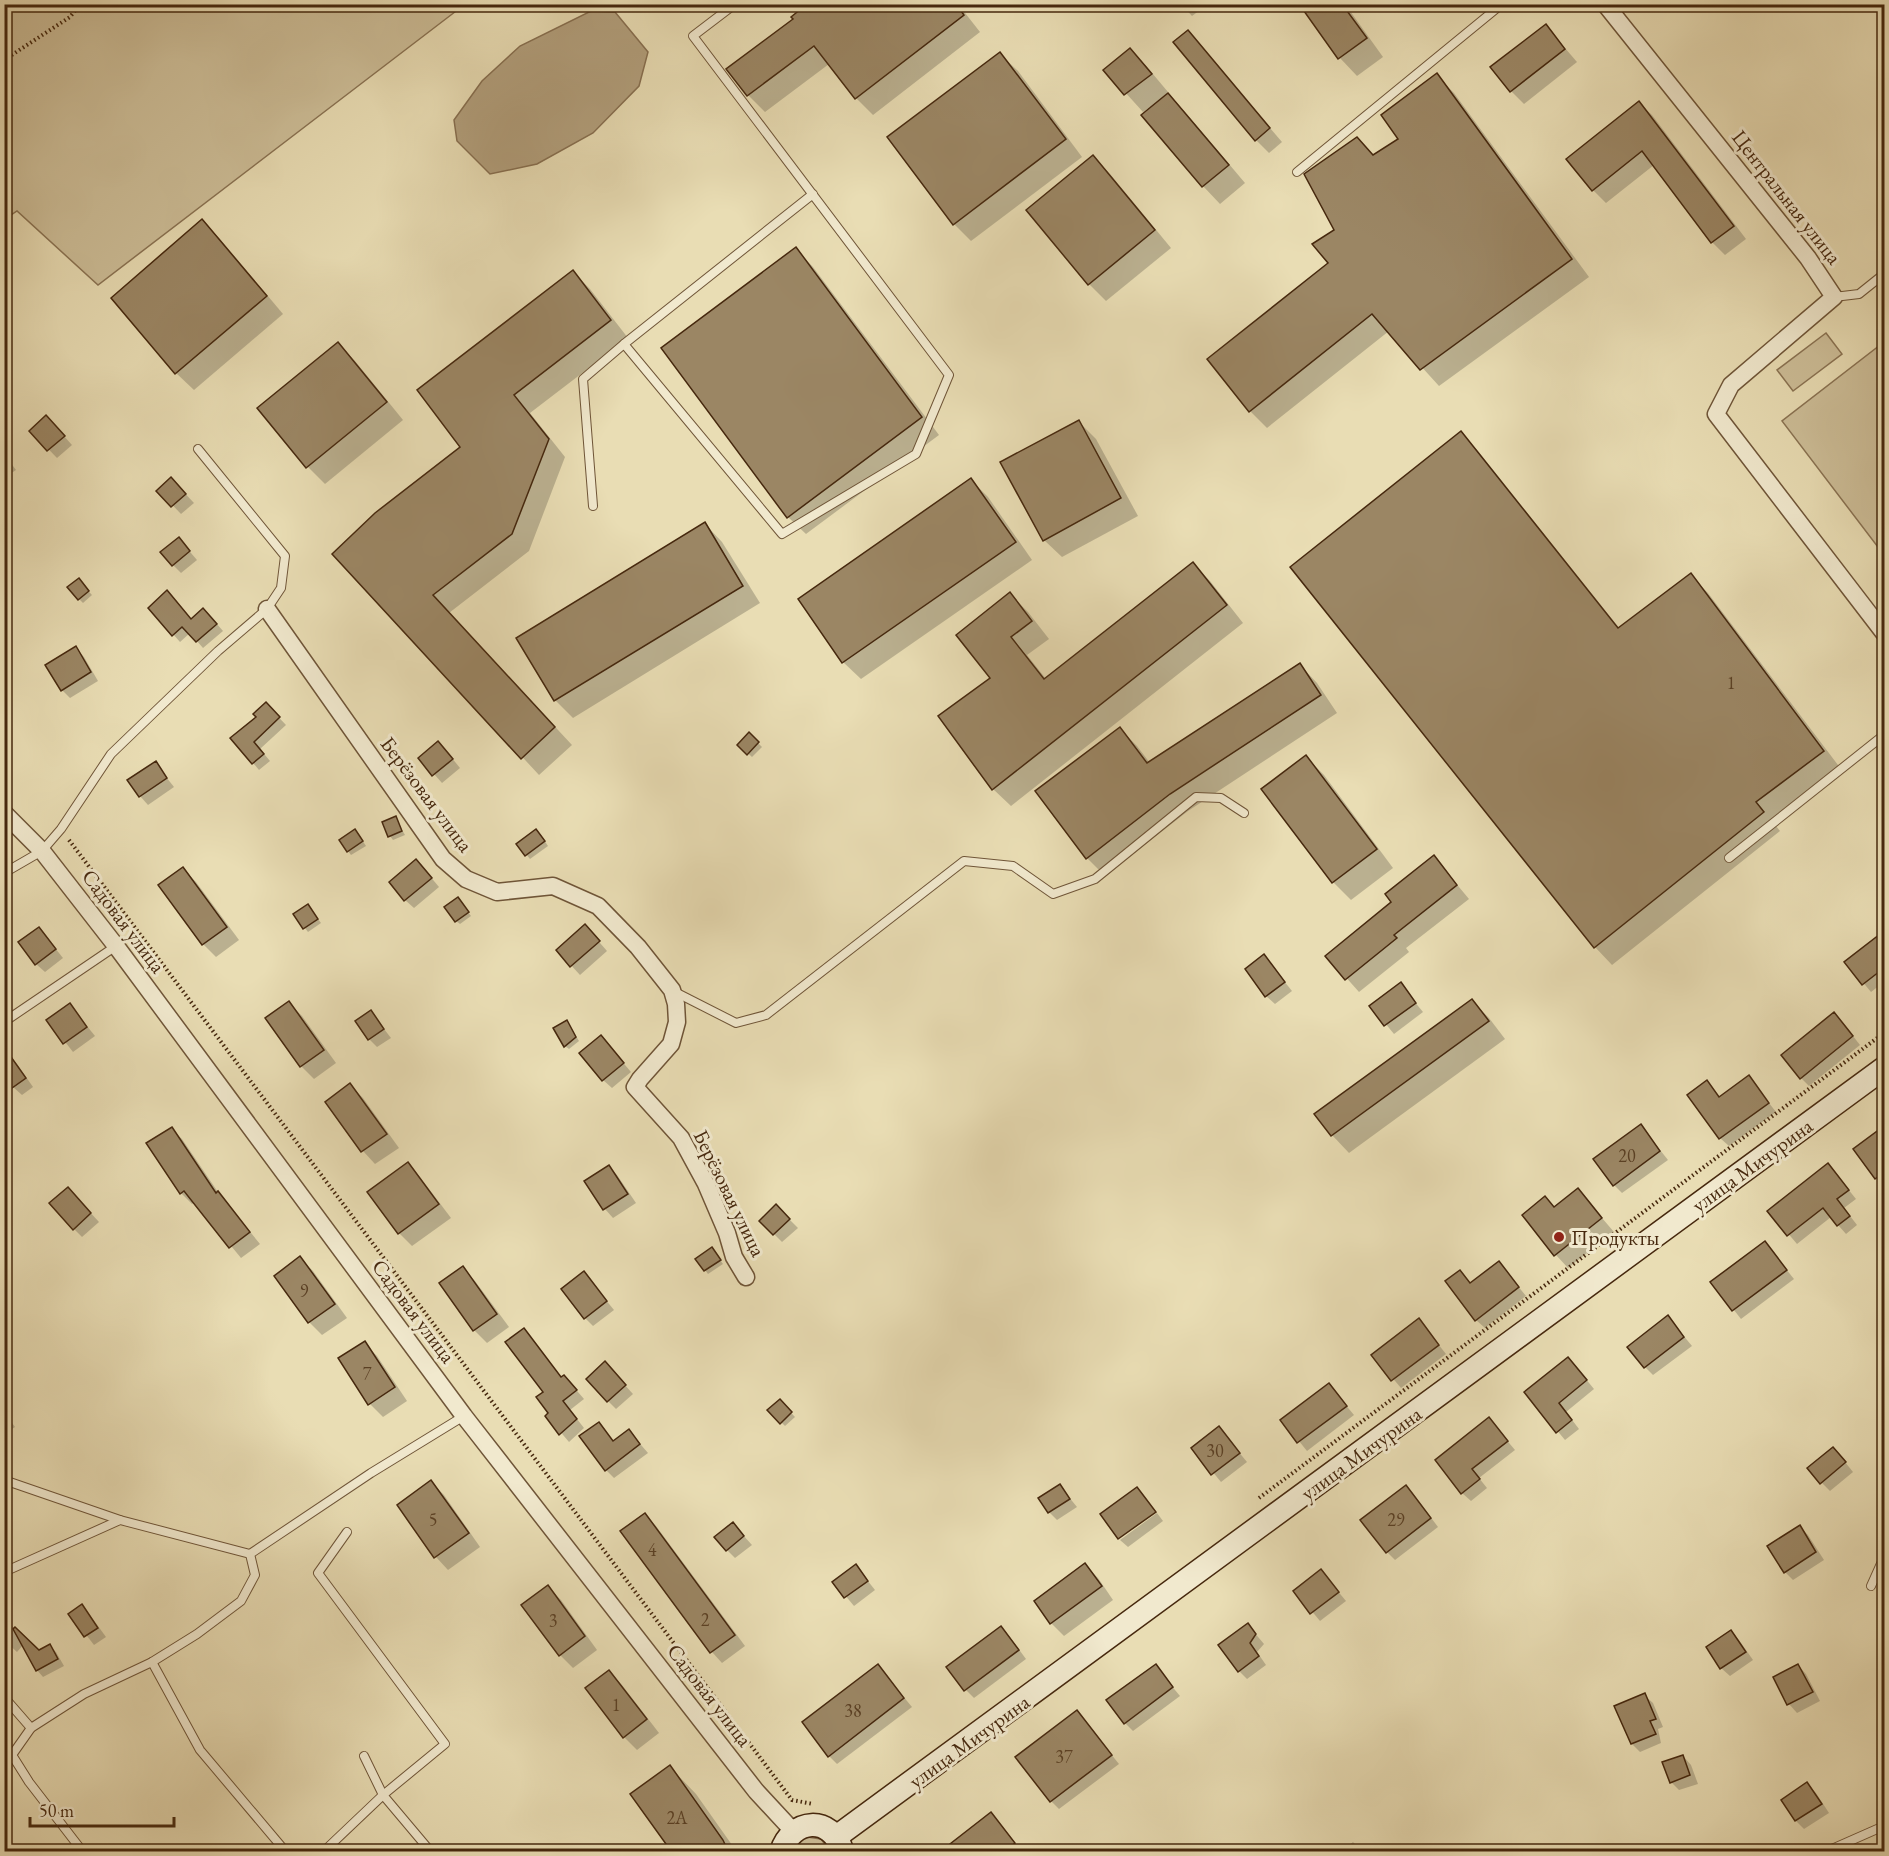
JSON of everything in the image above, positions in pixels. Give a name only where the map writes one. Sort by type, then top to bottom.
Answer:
[{"type":"street","name":"Центральная улица","points":[[1605,4],[1808,258],[1834,297],[1731,386],[1716,414],[1884,633]]},
{"type":"street","name":"Берёзовая улица","points":[[267,609],[444,859],[466,879],[497,892],[554,886],[598,906],[638,946],[672,990],[676,1004],[676,1022],[671,1044],[640,1079],[636,1087],[681,1138],[727,1233],[734,1257],[746,1277]]},
{"type":"street","name":"Садовая улица","points":[[4,813],[42,851],[116,946],[464,1416],[756,1791],[793,1831]]},
{"type":"street","name":"улица Мичурина","points":[[839,1844],[1884,1068]]},
{"type":"street","points":[[781,1851],[785,1840],[793,1831],[804,1826],[816,1825],[827,1829],[839,1844]]},
{"type":"lane","points":[[624,344],[782,534],[916,454],[949,375],[693,36],[735,4]]},
{"type":"lane","points":[[1297,172],[1502,4]]},
{"type":"lane","points":[[593,506],[583,379],[813,194]]},
{"type":"lane","points":[[1834,297],[1859,294],[1884,274]]},
{"type":"lane","points":[[4,873],[42,851],[61,829],[111,754],[218,651],[267,609],[281,588],[285,556],[198,449]]},
{"type":"lane","points":[[1730,858],[1884,735]]},
{"type":"lane","points":[[672,990],[736,1023],[766,1015],[964,861],[1013,866],[1053,894],[1095,879],[1196,797],[1221,798],[1244,813]]},
{"type":"lane","points":[[4,1023],[116,946]]},
{"type":"lane","points":[[4,1480],[120,1520],[250,1554],[371,1473],[464,1416]]},
{"type":"lane","points":[[4,1572],[120,1520]]},
{"type":"lane","points":[[323,1851],[383,1795],[445,1744],[318,1574],[347,1532]]},
{"type":"lane","points":[[4,1762],[12,1755],[31,1728],[84,1694],[152,1662],[197,1634],[241,1601],[255,1575],[250,1554]]},
{"type":"lane","points":[[1871,1586],[1884,1557]]},
{"type":"lane","points":[[152,1662],[200,1750],[286,1851]]},
{"type":"lane","points":[[4,1697],[31,1728]]},
{"type":"lane","points":[[12,1755],[29,1782],[82,1851]]},
{"type":"lane","points":[[364,1756],[383,1795],[430,1851]]},
{"type":"lane","points":[[1825,1851],[1884,1826]]},
{"type":"path","points":[[4,60],[70,17],[80,4]]},
{"type":"path","points":[[61,829],[792,1800],[822,1805]]},
{"type":"path","points":[[1253,1503],[1884,1033]]},
{"type":"shaded area","points":[[5,4],[464,5],[98,285],[17,211],[5,219]]},
{"type":"shaded area","points":[[591,11],[615,12],[648,52],[639,86],[593,133],[537,164],[490,174],[457,141],[454,120],[482,81],[520,46]]},
{"type":"shaded area","points":[[1826,333],[1842,354],[1793,391],[1777,370]]},
{"type":"shaded area","points":[[1884,342],[1884,555],[1782,421]]},
{"type":"shaded area","points":[[807,1837],[821,1839],[830,1851],[793,1852],[800,1840]]},
{"type":"building","points":[[807,4],[956,4],[964,15],[855,99],[814,46],[747,96],[726,69],[793,19],[791,17]]},
{"type":"building","points":[[1299,4],[1342,4],[1367,38],[1338,59]]},
{"type":"building","points":[[1546,24],[1565,49],[1510,92],[1490,67]]},
{"type":"building","points":[[1188,30],[1270,128],[1255,141],[1173,42]]},
{"type":"building","points":[[1130,48],[1152,74],[1124,95],[1103,70]]},
{"type":"building","points":[[1000,52],[1066,139],[953,225],[887,137]]},
{"type":"building","points":[[1437,73],[1572,259],[1420,370],[1372,314],[1249,412],[1207,359],[1328,263],[1312,244],[1334,230],[1304,174],[1357,137],[1373,155],[1398,139],[1381,115]]},
{"type":"building","points":[[1168,93],[1229,165],[1202,187],[1141,115]]},
{"type":"building","points":[[1639,101],[1734,226],[1711,243],[1642,151],[1592,191],[1566,159]]},
{"type":"building","points":[[1093,155],[1155,230],[1088,285],[1026,210]]},
{"type":"building","points":[[202,219],[267,296],[175,374],[111,298]]},
{"type":"building","points":[[796,247],[922,417],[787,518],[661,348]]},
{"type":"building","points":[[573,270],[611,320],[514,395],[549,439],[512,534],[433,595],[555,727],[521,759],[332,554],[375,513],[460,447],[417,390]]},
{"type":"building","points":[[338,342],[387,402],[306,468],[257,408]]},
{"type":"building","points":[[46,415],[65,436],[47,451],[29,431]]},
{"type":"building","points":[[1079,420],[1121,498],[1043,541],[1000,462]]},
{"type":"building","points":[[1461,431],[1618,628],[1691,573],[1824,751],[1756,802],[1764,812],[1594,948],[1290,567]]},
{"type":"building","points":[[171,477],[186,494],[171,507],[156,491]]},
{"type":"building","points":[[971,478],[1016,542],[842,663],[798,599]]},
{"type":"building","points":[[705,522],[743,586],[554,701],[516,638]]},
{"type":"building","points":[[179,537],[190,551],[172,566],[160,552]]},
{"type":"building","points":[[1193,562],[1227,605],[992,790],[938,716],[990,678],[956,635],[1010,592],[1032,621],[1011,637],[1044,679]]},
{"type":"building","points":[[79,578],[89,591],[78,600],[67,587]]},
{"type":"building","points":[[167,590],[191,619],[203,608],[217,624],[196,642],[182,627],[172,636],[148,608]]},
{"type":"building","points":[[76,646],[91,672],[61,691],[45,665]]},
{"type":"building","points":[[1300,663],[1321,695],[1170,794],[1086,859],[1035,791],[1120,727],[1147,763]]},
{"type":"building","points":[[266,702],[280,717],[254,742],[264,754],[252,764],[230,738],[256,717],[253,714]]},
{"type":"building","points":[[749,732],[759,742],[747,755],[737,745]]},
{"type":"building","points":[[438,741],[453,759],[432,776],[418,758]]},
{"type":"building","points":[[1306,755],[1377,849],[1332,883],[1261,789]]},
{"type":"building","points":[[156,761],[167,778],[139,797],[127,780]]},
{"type":"building","points":[[396,816],[402,831],[388,837],[382,822]]},
{"type":"building","points":[[355,829],[363,841],[347,852],[339,840]]},
{"type":"building","points":[[536,829],[545,841],[525,856],[516,844]]},
{"type":"building","points":[[1434,855],[1457,885],[1394,935],[1397,938],[1345,980],[1325,956],[1391,902],[1385,894]]},
{"type":"building","points":[[416,859],[432,878],[404,901],[389,882]]},
{"type":"building","points":[[183,867],[227,927],[202,945],[158,885]]},
{"type":"building","points":[[458,897],[469,912],[455,922],[444,907]]},
{"type":"building","points":[[308,904],[318,919],[303,929],[293,914]]},
{"type":"building","points":[[585,924],[600,941],[570,967],[556,950]]},
{"type":"building","points":[[39,927],[56,949],[35,965],[18,942]]},
{"type":"building","points":[[1884,931],[1884,968],[1862,985],[1844,962]]},
{"type":"building","points":[[1264,954],[1285,982],[1265,997],[1245,969]]},
{"type":"building","points":[[1401,982],[1416,1003],[1384,1026],[1369,1006]]},
{"type":"building","points":[[1472,999],[1489,1021],[1331,1136],[1314,1114]]},
{"type":"building","points":[[289,1001],[324,1050],[300,1067],[265,1018]]},
{"type":"building","points":[[70,1003],[87,1027],[63,1044],[46,1020]]},
{"type":"building","points":[[371,1010],[384,1029],[368,1040],[355,1021]]},
{"type":"building","points":[[1834,1012],[1853,1036],[1800,1079],[1781,1055]]},
{"type":"building","points":[[567,1020],[576,1037],[564,1047],[553,1028]]},
{"type":"building","points":[[601,1035],[624,1063],[602,1081],[579,1053]]},
{"type":"building","points":[[4,1047],[26,1078],[12,1088],[4,1077]]},
{"type":"building","points":[[1749,1075],[1769,1103],[1719,1139],[1687,1095],[1707,1080],[1719,1097]]},
{"type":"building","points":[[350,1083],[387,1134],[361,1152],[325,1102]]},
{"type":"building","points":[[1641,1124],[1660,1151],[1613,1186],[1593,1159]]},
{"type":"building","points":[[1884,1126],[1884,1172],[1875,1179],[1853,1149]]},
{"type":"building","points":[[172,1127],[216,1193],[218,1191],[250,1232],[229,1248],[184,1191],[180,1194],[146,1143]]},
{"type":"building","points":[[408,1162],[439,1204],[398,1234],[367,1192]]},
{"type":"building","points":[[1828,1163],[1849,1190],[1837,1199],[1850,1216],[1837,1226],[1823,1208],[1787,1236],[1767,1211]]},
{"type":"building","points":[[609,1165],[628,1194],[603,1210],[584,1181]]},
{"type":"building","points":[[68,1187],[91,1213],[73,1230],[49,1203]]},
{"type":"building","name":"Продукты","points":[[1578,1188],[1602,1218],[1554,1256],[1522,1215],[1545,1196],[1554,1207]]},
{"type":"building","points":[[776,1204],[790,1219],[773,1235],[759,1221]]},
{"type":"building","points":[[1765,1241],[1787,1270],[1732,1311],[1710,1282]]},
{"type":"building","points":[[712,1247],[721,1260],[704,1271],[695,1259]]},
{"type":"building","points":[[300,1256],[335,1304],[308,1323],[274,1276]]},
{"type":"building","points":[[1499,1261],[1519,1287],[1475,1321],[1445,1281],[1460,1270],[1470,1283]]},
{"type":"building","points":[[463,1266],[497,1314],[473,1331],[439,1283]]},
{"type":"building","points":[[584,1271],[607,1301],[584,1319],[561,1289]]},
{"type":"building","points":[[1668,1315],[1684,1337],[1644,1368],[1627,1347]]},
{"type":"building","points":[[1419,1318],[1439,1345],[1391,1381],[1371,1355]]},
{"type":"building","points":[[524,1328],[561,1377],[564,1375],[577,1390],[563,1401],[577,1419],[559,1435],[545,1416],[548,1413],[536,1397],[543,1392],[505,1342]]},
{"type":"building","points":[[365,1341],[395,1387],[368,1405],[338,1358]]},
{"type":"building","points":[[1568,1357],[1587,1380],[1559,1403],[1572,1420],[1556,1433],[1524,1392]]},
{"type":"building","points":[[605,1361],[626,1385],[607,1402],[586,1379]]},
{"type":"building","points":[[1329,1383],[1347,1406],[1297,1443],[1280,1420]]},
{"type":"building","points":[[780,1399],[792,1412],[780,1424],[767,1410]]},
{"type":"building","points":[[1489,1417],[1508,1441],[1472,1469],[1480,1479],[1461,1494],[1435,1460]]},
{"type":"building","points":[[599,1422],[613,1441],[629,1429],[640,1444],[605,1471],[579,1436]]},
{"type":"building","points":[[1219,1426],[1240,1453],[1211,1475],[1191,1448]]},
{"type":"building","points":[[1833,1447],[1846,1462],[1820,1484],[1807,1468]]},
{"type":"building","points":[[431,1480],[469,1533],[434,1558],[397,1505]]},
{"type":"building","points":[[1060,1484],[1070,1499],[1048,1513],[1038,1498]]},
{"type":"building","points":[[1406,1485],[1431,1518],[1386,1553],[1360,1520]]},
{"type":"building","points":[[1137,1487],[1156,1512],[1118,1539],[1100,1514]]},
{"type":"building","points":[[645,1513],[735,1635],[710,1653],[620,1531]]},
{"type":"building","points":[[733,1522],[744,1536],[726,1551],[714,1537]]},
{"type":"building","points":[[1800,1525],[1816,1552],[1784,1573],[1767,1546]]},
{"type":"building","points":[[1085,1563],[1102,1586],[1050,1624],[1034,1601]]},
{"type":"building","points":[[856,1564],[868,1581],[844,1598],[832,1582]]},
{"type":"building","points":[[1321,1569],[1339,1592],[1310,1614],[1293,1591]]},
{"type":"building","points":[[548,1585],[585,1636],[559,1656],[521,1605]]},
{"type":"building","points":[[82,1604],[98,1628],[84,1637],[68,1614]]},
{"type":"building","points":[[1248,1623],[1256,1634],[1250,1643],[1259,1656],[1238,1672],[1218,1645]]},
{"type":"building","points":[[1001,1626],[1019,1650],[964,1691],[946,1667]]},
{"type":"building","points":[[15,1627],[39,1650],[50,1644],[58,1659],[36,1671],[13,1629]]},
{"type":"building","points":[[1731,1630],[1746,1652],[1720,1669],[1706,1647]]},
{"type":"building","points":[[878,1664],[904,1698],[828,1757],[802,1722]]},
{"type":"building","points":[[1156,1664],[1173,1687],[1124,1724],[1106,1700]]},
{"type":"building","points":[[1798,1664],[1813,1692],[1787,1705],[1773,1677]]},
{"type":"building","points":[[609,1670],[647,1719],[623,1738],[585,1688]]},
{"type":"building","points":[[1645,1693],[1656,1719],[1650,1721],[1656,1734],[1631,1744],[1614,1706]]},
{"type":"building","points":[[1077,1710],[1112,1755],[1050,1802],[1015,1757]]},
{"type":"building","points":[[1683,1755],[1690,1775],[1670,1783],[1662,1762]]},
{"type":"building","points":[[670,1765],[723,1840],[728,1851],[671,1851],[630,1794]]},
{"type":"building","points":[[1807,1782],[1822,1804],[1795,1821],[1781,1800]]},
{"type":"building","points":[[991,1812],[1015,1843],[1004,1851],[941,1851]]},
{"type":"place","name":"Продукты","points":[[1559,1237]]}]
